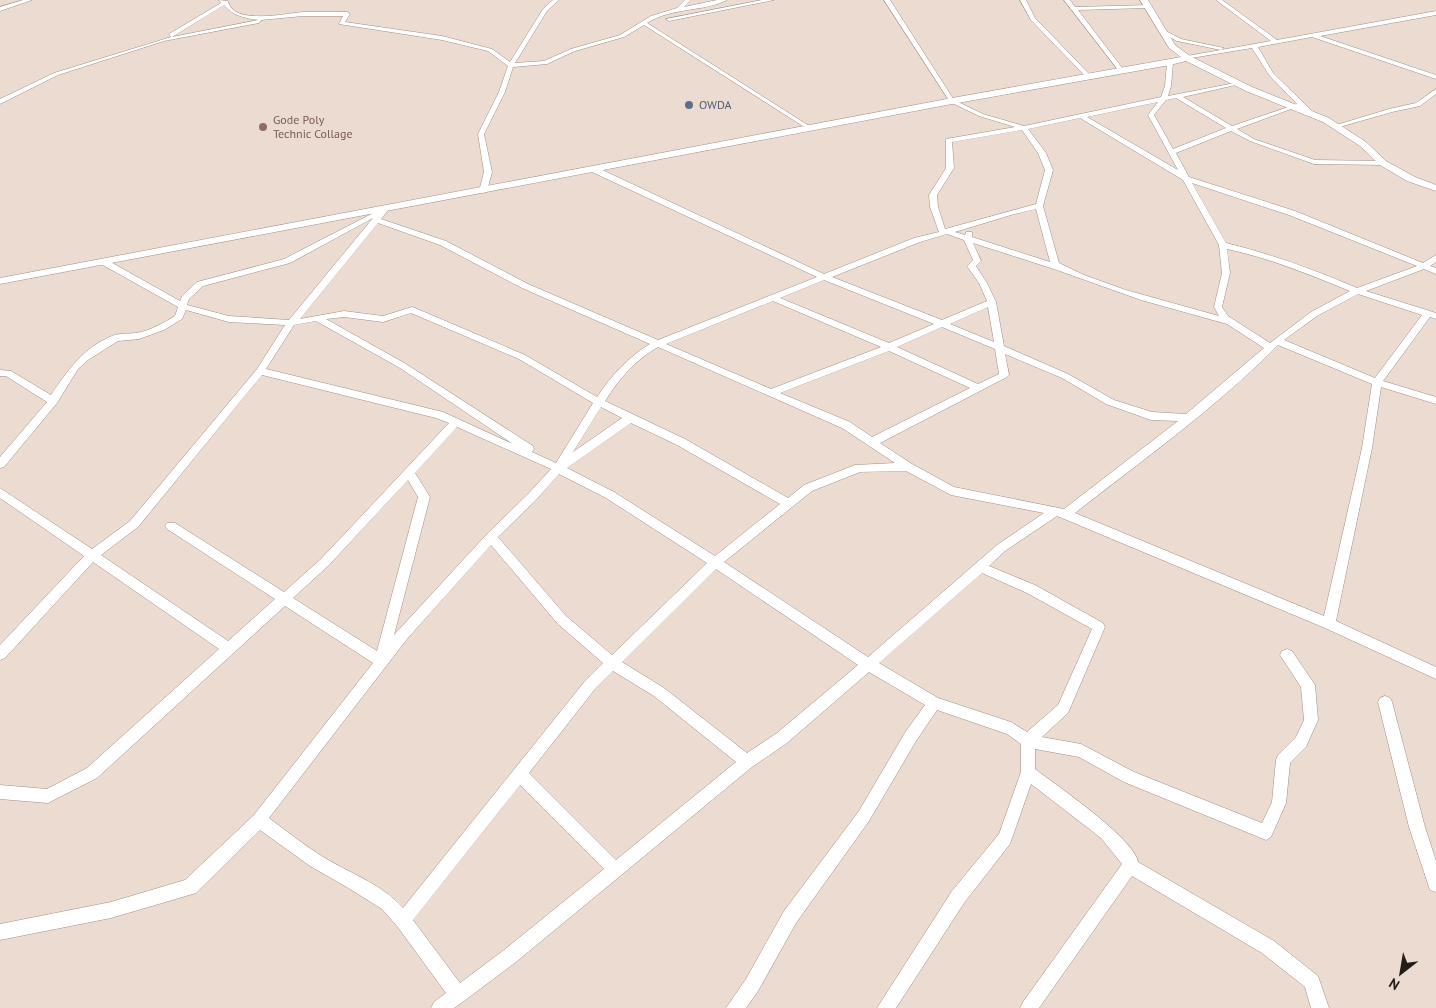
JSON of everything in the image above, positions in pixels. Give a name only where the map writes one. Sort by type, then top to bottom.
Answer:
[{"type":"street","points":[[0,9],[28,0]]},
{"type":"street","points":[[482,191],[488,172],[481,134],[502,92],[511,65],[545,10],[556,0]]},
{"type":"street","points":[[679,10],[688,0]]},
{"type":"street","points":[[0,102],[56,74],[163,40],[303,14],[347,14],[341,23],[442,38],[490,50],[511,65],[544,63],[573,50],[622,36],[653,17],[724,0]]},
{"type":"street","points":[[644,23],[771,0]]},
{"type":"street","points":[[886,0],[952,101],[981,115],[1024,128],[1042,153],[1049,170],[1039,206],[1050,251],[1055,264],[1060,268]]},
{"type":"street","points":[[1023,0],[1033,19],[1088,76]]},
{"type":"street","points":[[1067,0],[1121,70]]},
{"type":"street","points":[[1219,0],[1276,42]]},
{"type":"street","points":[[163,40],[224,1],[232,11],[245,16],[271,19]]},
{"type":"street","points":[[1074,9],[1146,3],[1172,46],[1187,58],[1239,79],[1336,126],[1363,144],[1383,163],[1411,179],[1436,188]]},
{"type":"street","points":[[0,281],[952,101],[1121,70],[1170,63],[1202,55],[1436,13]]},
{"type":"street","points":[[644,23],[811,129]]},
{"type":"street","points":[[1164,35],[1193,44],[1235,49]]},
{"type":"street","points":[[1164,35],[1214,61]]},
{"type":"street","points":[[1312,35],[1436,77]]},
{"type":"street","points":[[1254,46],[1258,56],[1276,82],[1311,113]]},
{"type":"street","points":[[1170,63],[1169,89],[1165,99],[1151,115],[1223,245],[1226,273],[1218,308],[1224,318],[1274,344],[1377,382],[1436,401]]},
{"type":"street","points":[[1230,322],[1178,310],[1105,286],[1060,268],[942,230],[934,207],[933,195],[950,168],[948,140],[1024,128],[1165,99],[1239,79]]},
{"type":"street","points":[[1336,126],[1391,110],[1418,105],[1436,91]]},
{"type":"street","points":[[1177,96],[1252,140],[1314,162],[1383,163]]},
{"type":"street","points":[[1172,152],[1231,128],[1296,106]]},
{"type":"street","points":[[1081,116],[1185,178],[1292,213],[1422,267],[1436,271]]},
{"type":"street","points":[[595,170],[824,277],[999,347],[1065,376],[1110,402],[1151,416],[1186,418]]},
{"type":"street","points":[[0,932],[111,910],[190,886],[259,820],[402,635],[491,537],[532,497],[558,468],[613,380],[638,354],[658,344],[917,240],[949,232],[1008,212],[1039,206]]},
{"type":"street","points":[[0,654],[92,556],[134,524],[260,371],[291,323],[384,209]]},
{"type":"street","points":[[0,464],[53,401],[75,367],[100,347],[116,338],[139,336],[161,328],[179,317],[184,307],[185,298],[200,284],[286,261],[384,209]]},
{"type":"street","points":[[376,220],[443,243],[525,286],[846,425],[908,467],[951,491],[1060,512],[1329,624],[1436,674]]},
{"type":"street","points":[[872,442],[1004,375],[992,302],[983,283],[971,266],[976,261],[968,238],[973,224]]},
{"type":"street","points":[[1223,245],[1249,251],[1300,268],[1358,291],[1432,314],[1377,382],[1367,448],[1329,624]]},
{"type":"street","points":[[440,1008],[510,956],[747,762],[782,738],[1001,548],[1060,512],[1209,402],[1274,344],[1314,314],[1358,291],[1422,267],[1436,258]]},
{"type":"street","points":[[104,262],[184,307],[229,319],[291,323],[344,314],[383,319],[412,310],[522,357],[599,402],[681,442],[788,503]]},
{"type":"street","points":[[773,298],[889,347],[979,388]]},
{"type":"street","points":[[772,392],[889,347],[992,302]]},
{"type":"street","points":[[317,318],[404,366],[558,468]]},
{"type":"street","points":[[3,371],[53,401]]},
{"type":"street","points":[[260,371],[439,415],[558,468],[610,495],[868,664],[934,704],[1011,729],[1028,741],[1081,751],[1129,777],[1266,832],[1279,803],[1282,760],[1301,742],[1311,720],[1308,685],[1287,655]]},
{"type":"street","points":[[558,468],[630,418]]},
{"type":"street","points":[[0,792],[48,796],[92,773],[325,562],[456,422]]},
{"type":"street","points":[[403,920],[590,685],[715,562],[808,488],[859,468],[908,467]]},
{"type":"street","points":[[382,661],[424,496],[410,473]]},
{"type":"street","points":[[0,492],[229,649]]},
{"type":"street","points":[[171,526],[382,661]]},
{"type":"street","points":[[491,537],[562,620],[612,663],[659,692],[747,762]]},
{"type":"street","points":[[886,1008],[958,898],[1005,838],[1028,772],[1028,741],[1063,709],[1099,628],[1031,589],[980,567]]},
{"type":"street","points":[[1385,702],[1417,826],[1436,884]]},
{"type":"street","points":[[734,1008],[752,984],[790,917],[864,816],[911,736],[934,704]]},
{"type":"street","points":[[1028,772],[1106,833],[1130,859],[1130,866],[1029,1008]]},
{"type":"street","points":[[520,774],[615,870]]},
{"type":"street","points":[[259,820],[315,861],[352,880],[388,903],[403,920],[458,995]]},
{"type":"street","points":[[1130,866],[1268,947],[1312,982],[1320,1008]]},
{"type":"place","name":"OWDA","points":[[689,105]]},
{"type":"place","name":"Gode Poly Technic Collage","points":[[263,127]]}]
